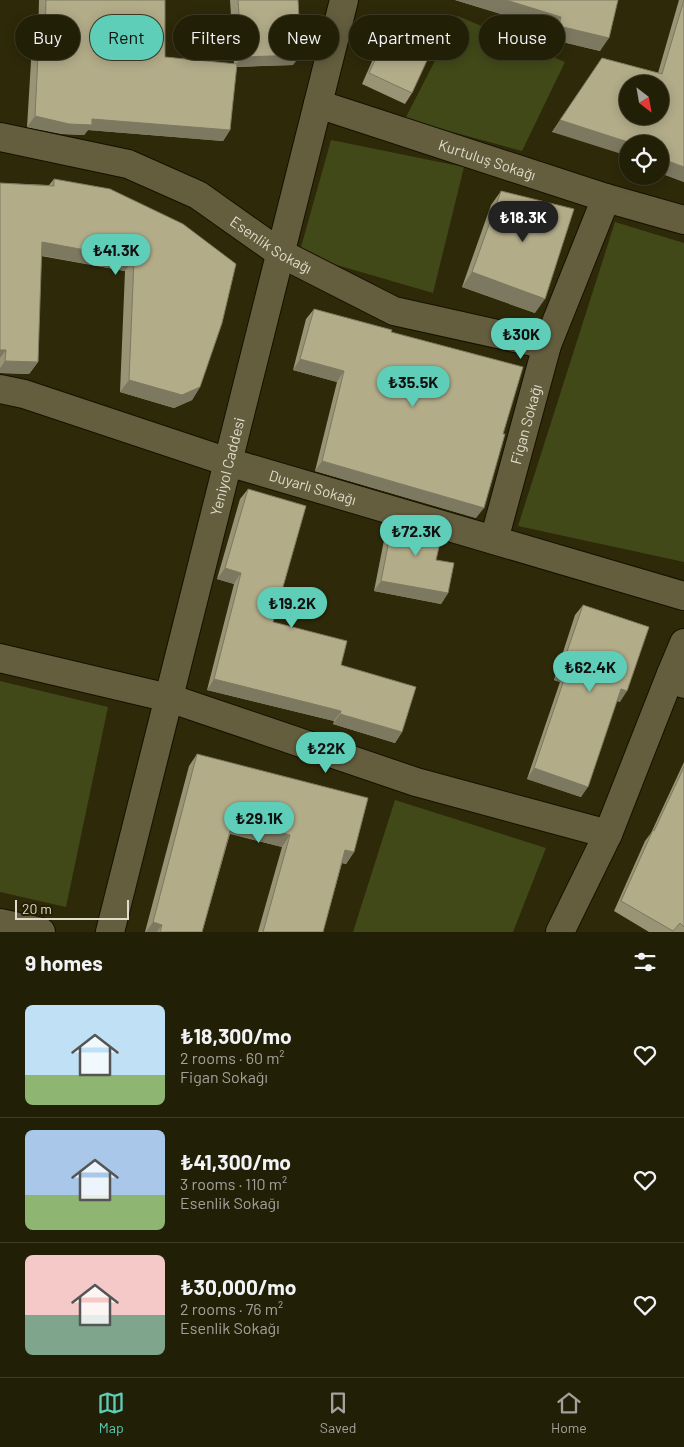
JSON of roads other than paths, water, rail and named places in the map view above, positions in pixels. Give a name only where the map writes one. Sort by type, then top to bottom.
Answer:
[{"type":"street","name":"Yeniyol Caddesi","points":[[110,932],[344,0]]},
{"type":"street","name":"Kurtuluş Sokağı","points":[[318,104],[606,198],[684,220]]},
{"type":"street","name":"Esenlik Sokağı","points":[[0,137],[128,164],[198,195],[280,254],[394,311],[547,345]]},
{"type":"street","name":"Figan Sokağı","points":[[494,540],[547,345],[606,198]]},
{"type":"street","name":"Duyarlı Sokağı","points":[[0,389],[24,394],[228,462],[684,596]]},
{"type":"street","points":[[560,932],[608,834],[678,679],[684,643]]},
{"type":"street","points":[[0,658],[169,698],[416,782],[608,834]]},
{"type":"street","points":[[0,923],[41,932]]}]
